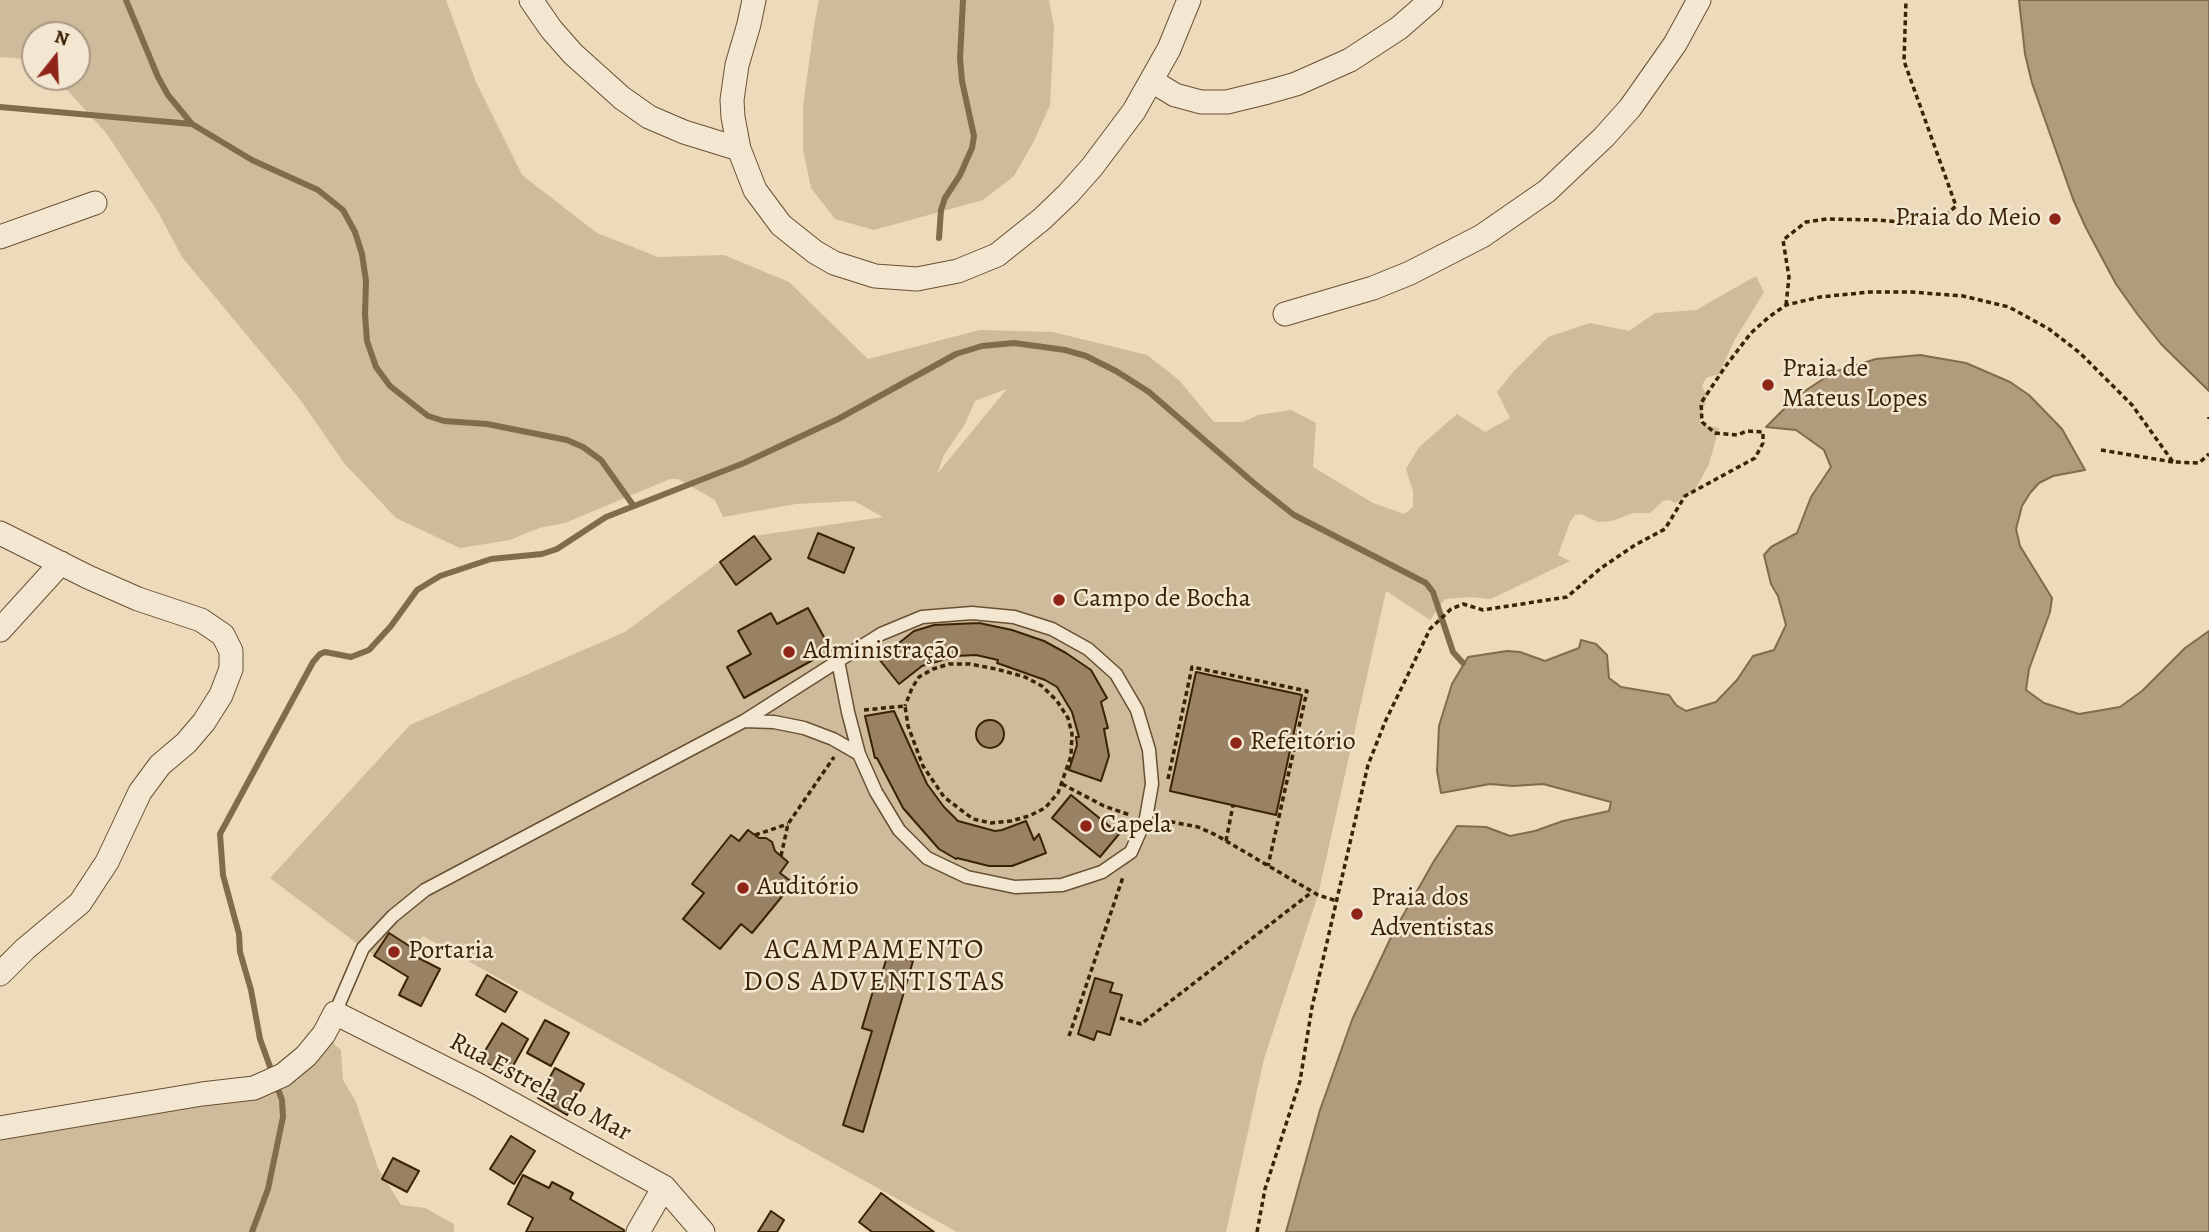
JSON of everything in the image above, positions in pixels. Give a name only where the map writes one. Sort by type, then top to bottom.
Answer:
[{"type":"street","points":[[531,0],[573,54],[622,98],[649,117],[684,132],[739,149]]},
{"type":"street","points":[[754,0],[734,83],[733,117],[739,149],[755,190],[781,225],[815,252],[834,263],[875,276],[895,279],[937,276],[958,271],[997,255],[1042,219],[1092,167],[1134,111],[1169,49],[1189,0]]},
{"type":"street","points":[[1153,80],[1175,95],[1201,102],[1227,102],[1296,84],[1350,60],[1399,28],[1431,0]]},
{"type":"street","points":[[1285,314],[1373,288],[1410,273],[1482,236],[1547,191],[1604,137],[1629,108],[1675,44],[1699,0]]},
{"type":"street","points":[[0,236],[94,203]]},
{"type":"street","points":[[0,533],[138,599],[201,620],[223,635],[231,651],[231,669],[221,695],[204,722],[186,743],[160,765],[140,792],[107,862],[80,903],[25,949],[0,974]]},
{"type":"street","points":[[0,630],[61,563]]},
{"type":"street","points":[[0,1128],[202,1094],[254,1088],[283,1075],[306,1056],[324,1034],[335,1013]]},
{"type":"street","name":"Rua Estrela do Mar","points":[[335,1013],[478,1085],[664,1187],[703,1232]]},
{"type":"street","points":[[638,1232],[664,1187]]},
{"type":"lane","points":[[335,1013],[363,948],[393,916],[425,890],[744,721],[838,661],[881,634],[922,617],[972,613],[1014,617],[1052,629],[1088,649],[1116,674],[1137,710],[1149,750],[1152,784],[1146,818],[1131,852],[1102,872],[1062,885],[1015,887],[967,877],[927,858],[899,830],[876,792],[859,754],[838,661]]},
{"type":"lane","points":[[744,721],[774,722],[804,728],[859,754]]},
{"type":"path","points":[[1786,305],[1789,277],[1783,240],[1806,222],[1827,219],[1934,225],[1956,206],[1904,61],[1906,0]]},
{"type":"path","points":[[1257,1232],[1265,1189],[1300,1081],[1312,1007],[1368,765],[1385,722],[1430,629],[1451,609],[1462,604],[1489,609],[1567,597],[1601,568],[1665,529],[1685,496],[1755,458],[1763,443],[1763,432],[1747,431],[1737,435],[1715,433],[1702,422],[1702,403],[1751,333],[1786,305],[1820,296],[1911,292],[1963,296],[2009,307],[2049,329],[2080,353],[2132,405],[2173,461]]},
{"type":"path","points":[[2101,450],[2199,463],[2209,453]]},
{"type":"path","points":[[949,664],[970,664],[1026,677],[1042,686],[1057,701],[1068,718],[1072,734],[1071,756],[1058,793],[1045,808],[1029,816],[991,823],[973,819],[944,797],[923,766],[908,726],[905,706],[919,677],[949,664]]},
{"type":"path","points":[[1168,782],[1192,667],[1307,691],[1268,866]]},
{"type":"path","points":[[848,712],[905,706]]},
{"type":"path","points":[[781,856],[788,824],[842,744]]},
{"type":"path","points":[[1062,784],[1104,806],[1127,814],[1198,827],[1312,892],[1337,901]]},
{"type":"path","points":[[1226,841],[1233,806]]},
{"type":"path","points":[[755,835],[788,824]]},
{"type":"path","points":[[1069,1036],[1131,852]]},
{"type":"path","points":[[1120,1018],[1140,1024],[1312,892]]},
{"type":"shaded area","points":[[0,0],[446,0],[476,82],[522,175],[597,233],[658,257],[724,255],[789,282],[868,359],[980,330],[1053,332],[1147,355],[1179,380],[1214,422],[1243,422],[1258,415],[1291,410],[1316,423],[1313,467],[1373,503],[1404,514],[1413,507],[1413,491],[1406,469],[1419,447],[1457,414],[1485,432],[1510,418],[1497,392],[1548,337],[1590,323],[1629,331],[1655,313],[1696,310],[1756,276],[1764,292],[1734,341],[1719,374],[1706,378],[1702,386],[1707,397],[1699,424],[1719,428],[1709,464],[1695,490],[1675,503],[1670,500],[1663,501],[1650,513],[1633,513],[1612,521],[1598,522],[1581,514],[1575,515],[1558,555],[1570,561],[1491,599],[1445,599],[1430,620],[1386,591],[1318,895],[1264,1059],[1226,1232],[957,1232],[423,936],[400,972],[363,948],[270,878],[410,725],[625,632],[754,536],[883,517],[854,501],[796,504],[723,517],[715,500],[678,479],[670,479],[565,523],[539,528],[510,540],[460,548],[396,518],[344,463],[299,398],[182,257],[158,212],[107,134],[68,91],[91,91],[91,21],[21,21],[21,59],[0,57]],"holes":[[[1006,389],[937,474],[944,455],[965,424],[975,401]]]},
{"type":"shaded area","points":[[819,0],[1049,0],[1054,27],[1050,105],[1014,176],[983,200],[874,230],[835,219],[811,188],[803,149],[803,107]]},
{"type":"shaded area","points":[[2019,0],[2209,0],[2209,391],[2161,344],[2138,315],[2116,284],[2086,228],[2032,83],[2025,54]]},
{"type":"shaded area","points":[[1920,355],[1966,363],[2010,382],[2029,395],[2062,429],[2085,470],[2053,476],[2039,483],[2022,506],[2016,529],[2020,546],[2052,598],[2050,612],[2029,669],[2026,690],[2044,703],[2079,714],[2120,707],[2142,691],[2185,648],[2209,631],[2209,1232],[1286,1232],[1320,1110],[1352,1020],[1393,933],[1457,826],[1486,827],[1510,836],[1609,811],[1611,802],[1543,784],[1490,784],[1441,793],[1437,771],[1439,726],[1452,684],[1468,657],[1507,651],[1520,652],[1545,661],[1579,648],[1581,640],[1596,644],[1607,655],[1609,678],[1621,687],[1669,695],[1676,705],[1686,711],[1716,702],[1737,680],[1753,656],[1774,650],[1786,625],[1764,555],[1771,547],[1797,533],[1811,497],[1831,467],[1824,450],[1796,430],[1766,427],[1797,396],[1834,372],[1876,359]]},
{"type":"shaded area","points":[[326,1037],[341,1050],[343,1080],[355,1100],[378,1168],[401,1205],[425,1208],[454,1224],[454,1232],[0,1232],[0,1130],[245,1093]]},
{"type":"building","points":[[818,533],[854,548],[844,573],[808,558]]},
{"type":"building","points":[[754,536],[771,559],[736,585],[720,562]]},
{"type":"building","name":"Administração","points":[[808,608],[831,650],[744,698],[727,667],[751,654],[738,631],[771,613],[777,624]]},
{"type":"building","points":[[979,623],[1044,641],[1091,670],[1107,698],[1101,702],[1108,728],[1104,729],[1109,756],[1101,781],[1069,770],[1077,745],[1076,737],[1079,737],[1072,712],[1057,687],[1045,680],[997,663],[998,660],[976,655],[956,656],[922,666],[899,684],[879,659],[914,631],[934,625]]},
{"type":"building","name":"Refeitório","points":[[1196,672],[1302,695],[1276,815],[1170,791]]},
{"type":"building","points":[[894,711],[927,784],[958,821],[995,831],[1026,821],[1034,840],[1039,834],[1046,853],[1012,866],[989,866],[956,859],[939,849],[903,808],[875,758],[865,716]]},
{"type":"building","points":[[990,720],[1000,724],[1004,734],[1000,744],[990,748],[980,744],[976,734],[980,724]]},
{"type":"building","name":"Capela","points":[[1071,795],[1119,834],[1100,857],[1052,818]]},
{"type":"building","name":"Auditório","points":[[748,830],[759,838],[772,842],[775,851],[788,862],[780,873],[793,883],[752,933],[741,924],[720,949],[683,919],[704,893],[692,884],[731,835],[739,841]]},
{"type":"building","points":[[389,933],[414,949],[411,954],[440,969],[421,1006],[399,995],[408,977],[374,956]]},
{"type":"building","points":[[888,954],[913,961],[863,1132],[843,1125],[872,1031],[862,1028]]},
{"type":"building","points":[[487,975],[517,992],[505,1012],[476,995]]},
{"type":"building","points":[[1095,978],[1113,983],[1110,992],[1122,995],[1110,1035],[1097,1031],[1094,1040],[1078,1034]]},
{"type":"building","points":[[545,1020],[569,1033],[551,1066],[527,1053]]},
{"type":"building","points":[[502,1023],[528,1039],[508,1075],[480,1059]]},
{"type":"building","points":[[555,1068],[584,1084],[567,1115],[538,1098]]},
{"type":"building","points":[[511,1136],[535,1151],[514,1184],[490,1169]]},
{"type":"building","points":[[393,1158],[419,1171],[407,1192],[382,1179]]},
{"type":"building","points":[[523,1175],[549,1188],[552,1182],[573,1193],[570,1199],[624,1232],[526,1232],[533,1218],[508,1204]]},
{"type":"building","points":[[881,1193],[934,1232],[872,1232],[859,1222]]},
{"type":"building","points":[[771,1211],[784,1220],[777,1232],[758,1232]]},
{"type":"waterway","points":[[126,0],[158,77],[168,95],[192,124],[252,160],[318,190],[343,210],[355,232],[362,254],[366,281],[367,341],[376,367],[390,386],[428,416],[444,421],[487,424],[567,440],[583,447],[601,460],[633,505]]},
{"type":"waterway","points":[[939,238],[941,210],[945,198],[960,175],[972,148],[974,136],[960,59],[963,0]]},
{"type":"waterway","points":[[0,107],[192,124]]},
{"type":"waterway","points":[[252,1232],[268,1189],[283,1117],[282,1100],[260,1039],[251,990],[240,952],[239,934],[223,875],[220,834],[313,662],[325,652],[351,657],[369,650],[391,626],[417,590],[440,576],[491,559],[542,554],[557,549],[606,517],[744,463],[838,419],[956,354],[982,346],[1014,343],[1065,350],[1086,356],[1116,371],[1149,392],[1294,515],[1426,583],[1433,592],[1453,652],[1463,663]]},
{"type":"place","name":"Praia do Meio","points":[[2055,219]]},
{"type":"place","name":"Praia de Mateus Lopes","points":[[1768,385]]},
{"type":"place","name":"Campo de Bocha","points":[[1059,600]]},
{"type":"place","name":"Administração","points":[[789,652]]},
{"type":"place","name":"Refeitório","points":[[1236,743]]},
{"type":"place","name":"Capela","points":[[1086,826]]},
{"type":"place","name":"Auditório","points":[[743,888]]},
{"type":"place","name":"Praia dos Adventistas","points":[[1357,914]]},
{"type":"place","name":"Portaria","points":[[394,952]]},
{"type":"district","name":"ACAMPAMENTO DOS ADVENTISTAS","points":[[875,967]]}]
